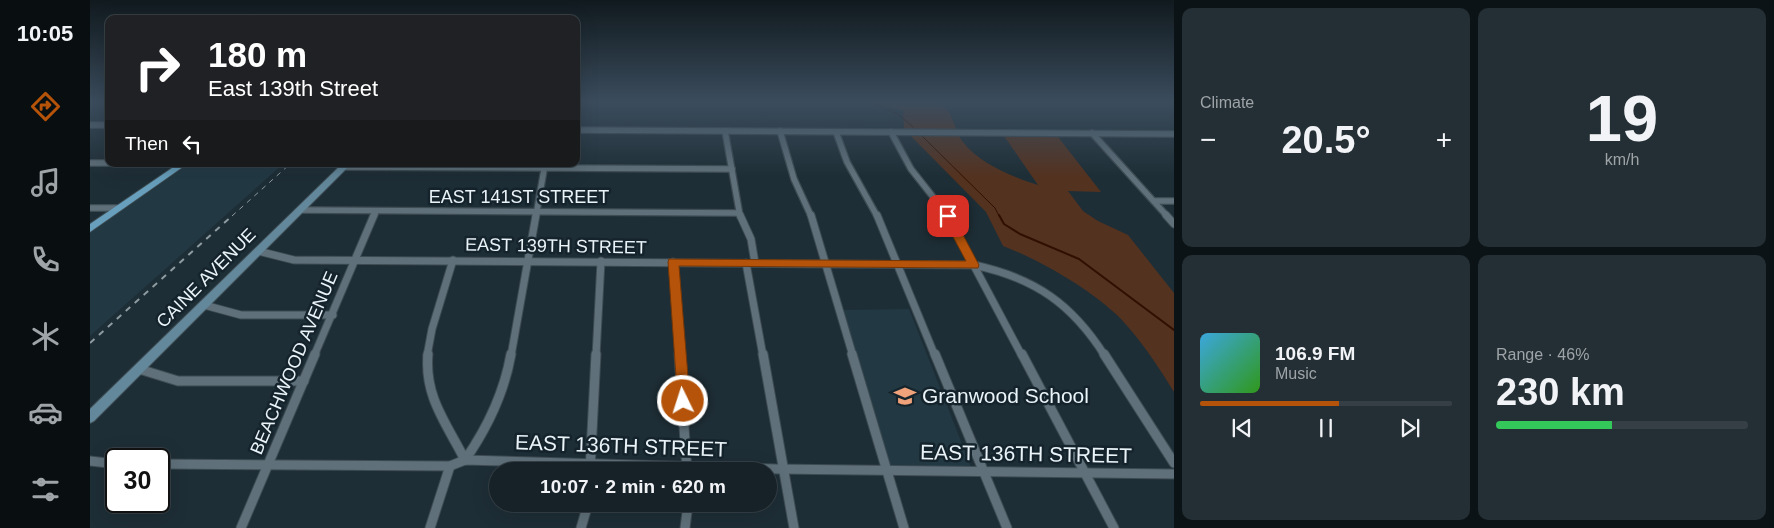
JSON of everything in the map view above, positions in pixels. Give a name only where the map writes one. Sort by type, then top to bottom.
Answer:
[{"type":"main road","points":[[90,228],[179,167]]},
{"type":"street","points":[[580,130],[1174,134]]},
{"type":"street","points":[[725,131],[739,213],[751,239],[751,263],[794,528]]},
{"type":"street","points":[[780,131],[792,172],[809,209],[904,528]]},
{"type":"street","points":[[836,132],[847,162],[876,213],[1007,528]]},
{"type":"street","points":[[891,132],[910,169],[948,216],[1114,528]]},
{"type":"street","points":[[1092,133],[1174,224]]},
{"type":"street","points":[[90,163],[105,163]]},
{"type":"street","name":"CAINE AVENUE","points":[[90,417],[345,167]]},
{"type":"street","points":[[453,260],[428,344],[428,372],[432,398],[441,421],[465,460],[484,434],[499,404],[507,376],[544,167]]},
{"type":"street","points":[[580,167],[732,169]]},
{"type":"street","points":[[1154,201],[1174,201]]},
{"type":"street","points":[[90,208],[118,208]]},
{"type":"street","name":"EAST 141ST STREET","points":[[300,210],[739,213]]},
{"type":"street","name":"BEACHWOOD AVENUE","points":[[241,528],[376,211]]},
{"type":"street","name":"EAST 139TH STREET","points":[[258,251],[294,260],[974,265],[998,270],[1040,289],[1060,302],[1088,329],[1174,463]]},
{"type":"street","points":[[590,462],[601,261]]},
{"type":"street","points":[[673,262],[687,462]]},
{"type":"street","points":[[204,305],[241,315],[333,315]]},
{"type":"street","points":[[139,369],[178,381],[304,381]]},
{"type":"street","name":"EAST 136TH STREET","points":[[170,464],[450,466],[465,460],[496,462]]},
{"type":"street","points":[[90,461],[105,463]]},
{"type":"street","points":[[430,528],[450,466]]},
{"type":"street","name":"EAST 136TH STREET","points":[[777,469],[1174,474]]},
{"type":"street","points":[[581,528],[586,512]]},
{"type":"street","points":[[685,528],[687,512]]},
{"type":"shaded area","points":[[904,127],[955,127],[959,137],[978,157],[1008,174],[1038,185],[1002,133],[1055,133],[1101,192],[1068,191],[1083,211],[1098,221],[1128,235],[1174,293],[1174,392],[1142,344],[1120,318],[1095,297],[1065,277],[1033,259],[1003,246],[986,212],[904,129]]},
{"type":"shaded area","points":[[185,167],[280,167],[90,336],[90,233]]},
{"type":"shaded area","points":[[909,309],[971,467],[890,465],[842,310]]},
{"type":"waterway","points":[[921,135],[995,208],[999,216]]},
{"type":"waterway","points":[[999,215],[1004,224],[1020,234],[1079,259],[1174,330]]},
{"type":"railway","points":[[232,216],[287,167]]},
{"type":"railway","points":[[90,343],[233,215]]},
{"type":"place","name":"Granwood School","points":[[905,396]]},
{"type":"route","points":[[683,401],[673,262],[974,265],[948,216]]}]
